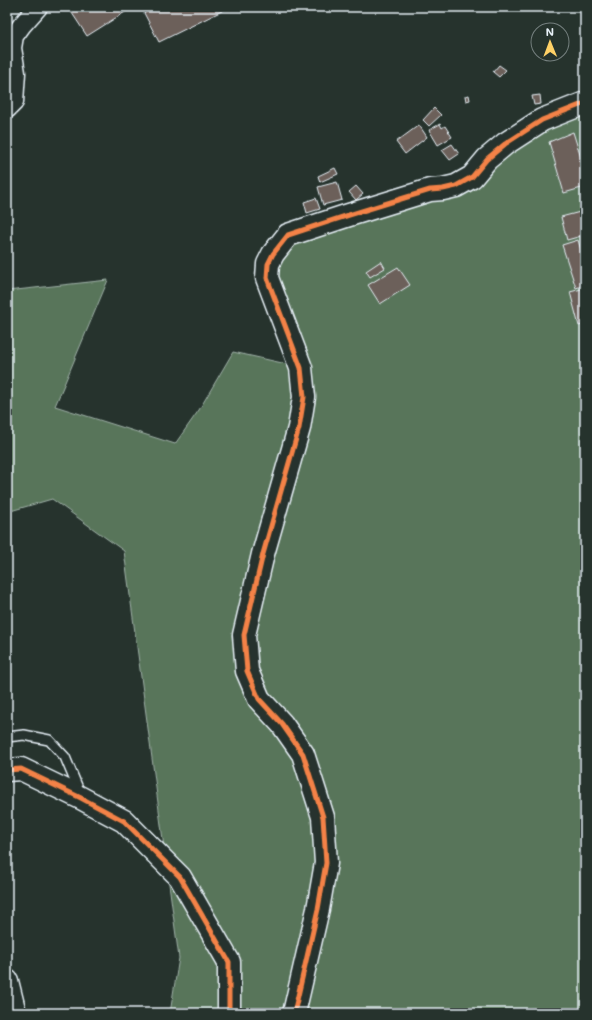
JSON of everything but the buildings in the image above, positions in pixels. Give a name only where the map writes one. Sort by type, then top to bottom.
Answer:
[{"type":"street","points":[[7,109],[14,102],[16,73],[12,48],[14,36],[38,7]]},
{"type":"street","points":[[294,1013],[318,909],[326,863],[323,817],[303,754],[282,724],[259,699],[247,671],[244,635],[245,628],[263,554],[300,428],[304,397],[300,368],[267,278],[268,264],[273,254],[288,235],[430,190],[456,186],[472,177],[486,159],[505,144],[542,120],[585,103]]},
{"type":"street","points":[[7,770],[21,769],[124,821],[180,877],[229,962],[229,1013]]},
{"type":"street","points":[[7,981],[15,1013]]},
{"type":"lane","points":[[7,737],[24,735],[48,740],[64,757],[81,798]]},
{"type":"green space","points":[[585,103],[585,1013],[170,1013],[179,958],[124,551],[52,499],[7,512],[7,291],[108,280],[55,406],[175,444],[199,410],[233,352],[300,367],[267,278],[288,235],[430,190]]},
{"type":"cycle path","points":[[294,1013],[318,909],[326,863],[323,817],[303,754],[282,724],[259,699],[247,671],[244,635],[263,554],[299,428],[304,397],[301,368],[267,278],[268,264],[273,254],[288,235],[430,190],[456,186],[472,177],[487,159],[505,144],[542,120],[585,103]]},
{"type":"cycle path","points":[[7,770],[21,769],[124,821],[180,877],[229,962],[229,1013]]}]
